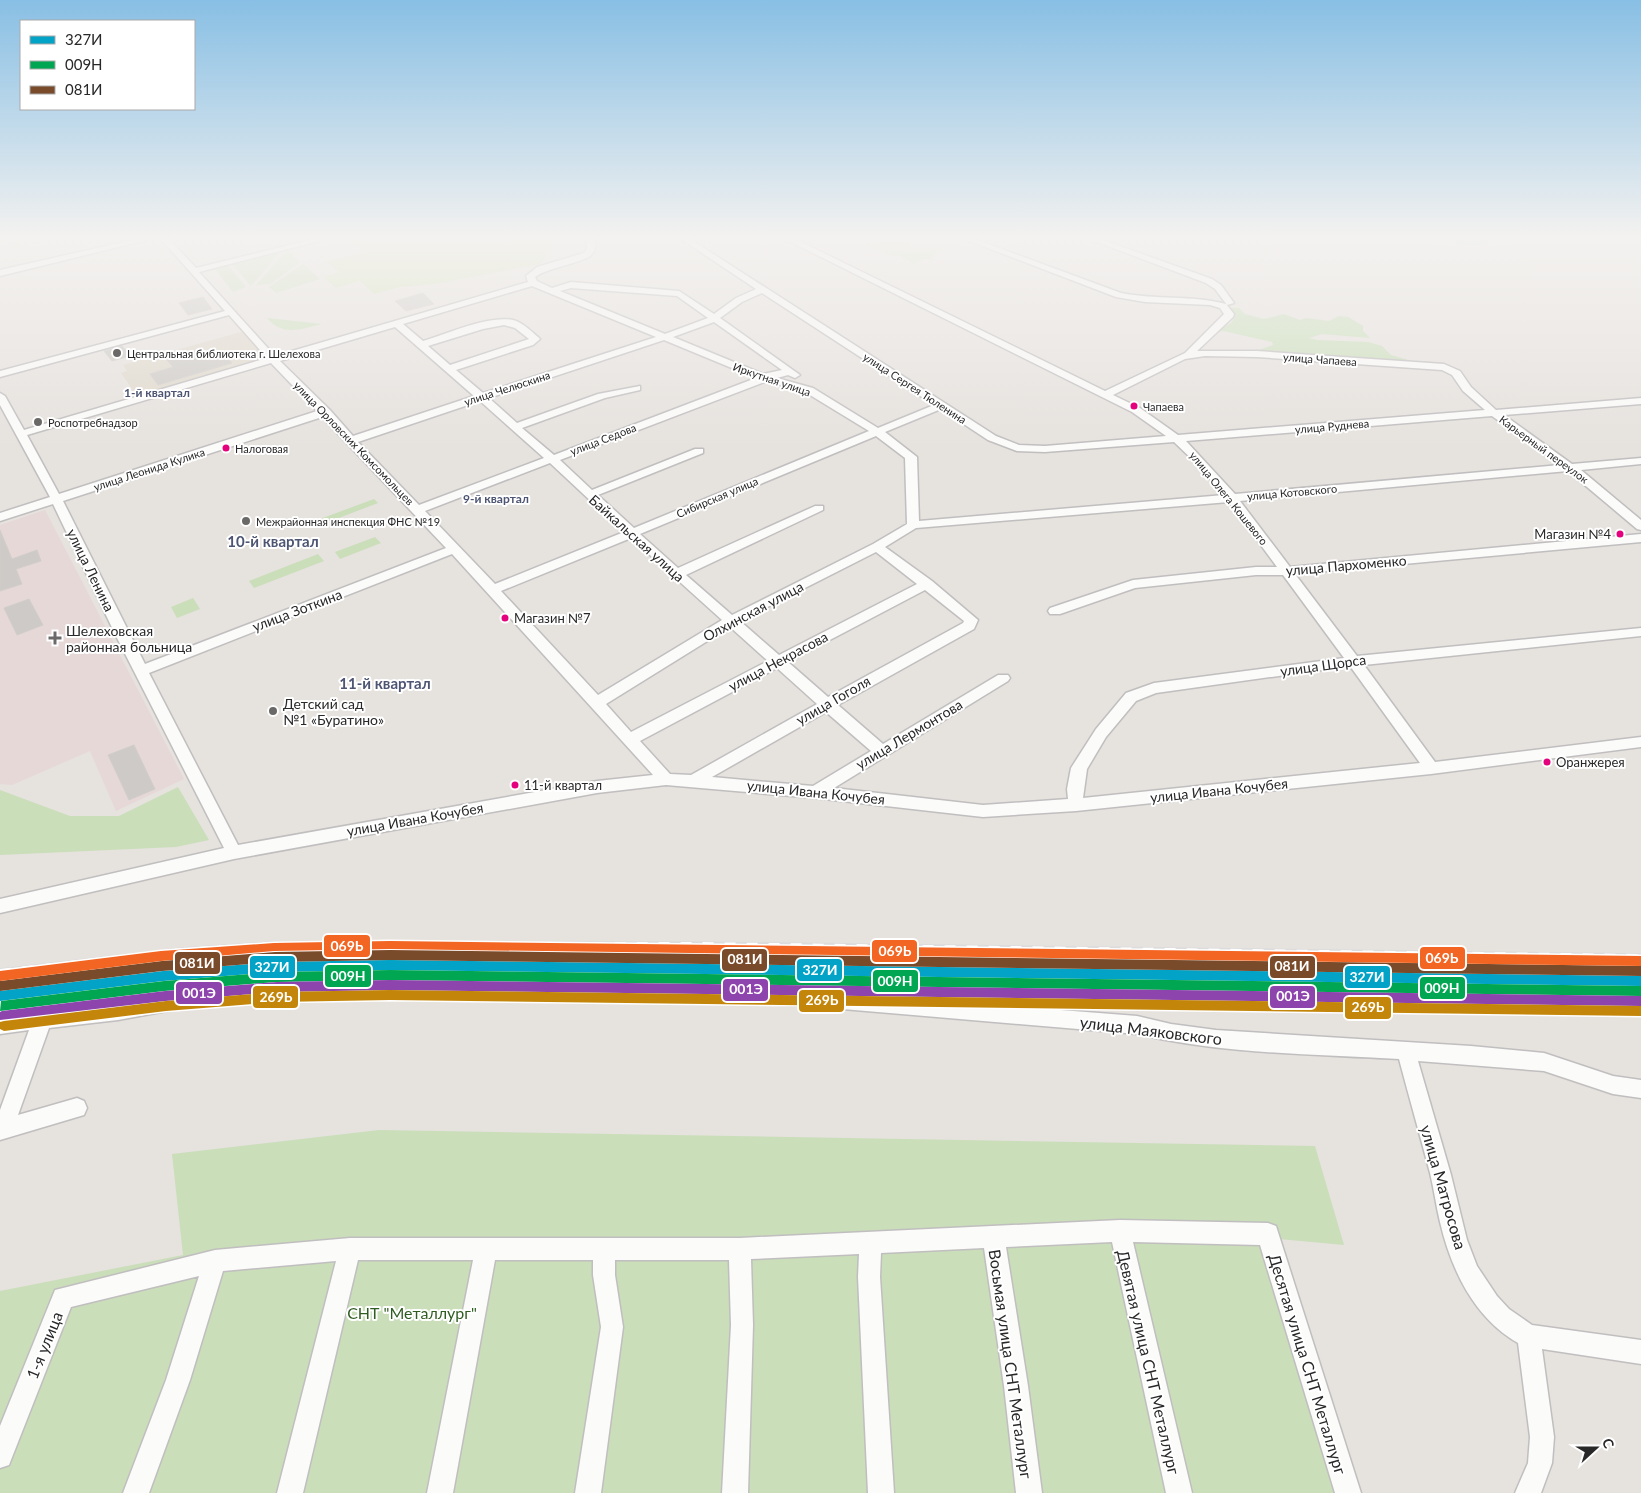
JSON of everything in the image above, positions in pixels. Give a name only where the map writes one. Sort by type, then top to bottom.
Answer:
[{"type":"street","name":"улица Орловских Комсомольцев","points":[[228,309],[274,360],[326,412],[493,590],[666,779]]},
{"type":"street","points":[[20,434],[445,309]]},
{"type":"street","name":"Иркутная улица","points":[[594,309],[766,378],[809,390],[876,431],[911,457],[913,525]]},
{"type":"street","points":[[700,309],[790,371],[809,390]]},
{"type":"street","name":"улица Челюскина","points":[[352,440],[707,323],[727,309]]},
{"type":"street","name":"улица Сергея Тюленина","points":[[791,309],[1000,442],[1023,449]]},
{"type":"street","name":"улица Олега Кошевого","points":[[930,309],[1144,415],[1178,438],[1199,458],[1231,497],[1354,661],[1431,768]]},
{"type":"street","name":"улица Чапаева","points":[[1105,395],[1189,354],[1203,338],[1228,317],[1228,309]]},
{"type":"street","points":[[0,374],[231,312]]},
{"type":"street","points":[[421,345],[490,324],[506,322],[514,324],[534,340],[530,343],[448,369]]},
{"type":"street","name":"Байкальская улица","points":[[396,323],[551,458],[677,574],[779,660],[880,750]]},
{"type":"street","name":"улица Чапаева","points":[[1189,354],[1258,354],[1436,366],[1450,369]]},
{"type":"street","name":"Карьерный переулок","points":[[1450,369],[1458,375],[1473,395],[1494,413],[1569,467],[1641,526]]},
{"type":"street","name":"улица Седова","points":[[417,510],[551,458],[766,378],[790,371]]},
{"type":"street","points":[[514,427],[602,396],[636,388]]},
{"type":"street","name":"улица Ленина","points":[[0,396],[56,499],[141,671],[234,852]]},
{"type":"street","name":"улица Руднева","points":[[1023,449],[1037,450],[1394,419],[1641,401]]},
{"type":"street","name":"Сибирская улица","points":[[493,590],[942,405]]},
{"type":"street","name":"улица Леонида Кулика","points":[[0,517],[326,412]]},
{"type":"street","points":[[589,495],[699,451]]},
{"type":"street","name":"улица Котовского","points":[[913,525],[1641,461]]},
{"type":"street","points":[[677,574],[819,508]]},
{"type":"street","name":"Олхинская улица","points":[[596,703],[732,620],[877,547],[907,531],[913,525]]},
{"type":"street","name":"улица Пархоменко","points":[[1055,611],[1134,584],[1256,570],[1286,570],[1641,538]]},
{"type":"street","points":[[877,547],[927,584]]},
{"type":"street","name":"улица Зоткина","points":[[141,671],[454,549]]},
{"type":"street","name":"улица Гоголя","points":[[695,780],[828,703],[966,628],[971,622],[927,584]]},
{"type":"street","name":"улица Некрасова","points":[[630,739],[927,584]]},
{"type":"street","name":"улица Щорса","points":[[1076,805],[1074,789],[1079,768],[1102,733],[1131,697],[1164,686],[1354,661],[1641,632]]},
{"type":"street","name":"улица Лермонтова","points":[[815,792],[880,750],[1003,678]]},
{"type":"street","name":"улица Ивана Кочубея","points":[[0,906],[234,852],[597,786],[666,779],[695,780],[983,810],[1076,805],[1431,768],[1641,742]]},
{"type":"street","name":"улица Маяковского","points":[[0,1024],[118,1012],[276,984],[467,981],[919,1006],[1137,1025],[1171,1033],[1216,1039],[1406,1050],[1544,1062],[1614,1084],[1641,1089]]},
{"type":"street","points":[[2,1130],[43,1019]]},
{"type":"street","name":"улица Матросова","points":[[1406,1050],[1442,1179],[1452,1226],[1468,1269],[1487,1301],[1514,1329],[1529,1336],[1641,1352]]},
{"type":"street","points":[[2,1130],[77,1108]]},
{"type":"street","points":[[136,1493],[178,1380],[216,1261],[350,1249],[740,1249],[1120,1231]]},
{"type":"street","name":"Десятая улица СНТ Металлург","points":[[1120,1231],[1268,1234],[1348,1493]]},
{"type":"street","name":"Девятая улица СНТ Металлург","points":[[1120,1231],[1179,1493]]},
{"type":"street","name":"Восьмая улица СНТ Металлург","points":[[993,1236],[1016,1386],[1029,1493]]},
{"type":"street","points":[[871,1244],[869,1276],[881,1493]]},
{"type":"street","points":[[440,1493],[467,1340],[486,1248]]},
{"type":"street","points":[[588,1493],[612,1327],[604,1274],[604,1248]]},
{"type":"street","points":[[290,1493],[350,1249]]},
{"type":"street","points":[[735,1493],[742,1325],[740,1249]]},
{"type":"street","name":"1-я улица","points":[[0,1456],[63,1298],[216,1261]]},
{"type":"street","points":[[1528,1493],[1540,1463],[1542,1436],[1529,1336]]},
{"type":"shaded area","points":[[244,331],[268,358],[137,396],[121,373],[127,371],[123,365]]},
{"type":"shaded area","name":"Шелеховская районная больница","points":[[45,510],[184,779],[116,811],[90,751],[12,785],[0,784],[0,525]]},
{"type":"green space","points":[[1240,309],[1245,314],[1264,319],[1284,314],[1300,320],[1306,318],[1329,321],[1339,316],[1348,317],[1363,326],[1363,331],[1370,338],[1322,334],[1309,338],[1368,342],[1382,346],[1391,355],[1419,363],[1261,352],[1259,350],[1273,345],[1272,342],[1224,331],[1216,332],[1231,323],[1235,317],[1229,310]]},
{"type":"green space","points":[[267,318],[322,324],[286,330],[279,328]]},
{"type":"green space","points":[[374,499],[378,503],[323,524],[320,519]]},
{"type":"green space","points":[[375,537],[381,543],[340,559],[335,552]]},
{"type":"green space","points":[[318,554],[324,561],[254,588],[249,581]]},
{"type":"green space","points":[[193,598],[200,609],[177,618],[171,607]]},
{"type":"green space","points":[[178,787],[209,840],[176,847],[0,855],[0,790],[70,816],[119,816]]},
{"type":"green space","name":"СНТ \"Металлург\"","points":[[379,1130],[1315,1146],[1344,1245],[1279,1239],[1354,1493],[0,1493],[0,1291],[183,1255],[172,1154]]},
{"type":"building","points":[[183,309],[212,309],[188,315]]},
{"type":"building","name":"Центральная библиотека г. Шелехова","points":[[122,346],[131,356],[112,361],[104,351]]},
{"type":"building","points":[[195,351],[202,359],[223,353],[232,363],[158,385],[150,374],[173,367],[166,359]]},
{"type":"building","points":[[0,530],[12,559],[37,550],[41,561],[16,569],[22,584],[0,591]]},
{"type":"building","name":"Шелеховская районная больница","points":[[29,599],[43,625],[17,635],[4,608]]},
{"type":"building","points":[[134,745],[155,789],[129,800],[108,755]]},
{"type":"railway","points":[[0,971],[182,950],[271,944],[693,944],[1641,956]]},
{"type":"railway","points":[[0,988],[120,972],[259,960],[390,957],[1641,973]]},
{"type":"transit line","name":"069Ь","points":[[0,976],[161,956],[274,947],[390,945],[1641,961]]},
{"type":"transit line","name":"081И","points":[[0,986],[162,966],[275,957],[390,955],[1641,971]]},
{"type":"transit line","name":"327И","points":[[0,996],[163,976],[276,967],[390,965],[1641,981]]},
{"type":"transit line","name":"009Н","points":[[1,1006],[164,986],[276,977],[390,975],[1641,991]]},
{"type":"transit line","name":"001Э","points":[[2,1016],[165,996],[277,987],[390,985],[1641,1001]]},
{"type":"transit line","name":"269Ь","points":[[4,1026],[166,1006],[277,997],[390,995],[1641,1011]]},
{"type":"place","name":"Центральная библиотека г. Шелехова","points":[[117,353]]},
{"type":"place","name":"Чапаева","points":[[1134,406]]},
{"type":"place","name":"Роспотребнадзор","points":[[38,422]]},
{"type":"place","name":"Налоговая","points":[[226,448]]},
{"type":"place","name":"Межрайонная инспекция ФНС №19","points":[[246,521]]},
{"type":"place","name":"Магазин №4","points":[[1620,534]]},
{"type":"place","name":"Магазин №7","points":[[505,618]]},
{"type":"place","name":"Шелеховская районная больница","points":[[55,638]]},
{"type":"place","name":"Детский сад №1 «Буратино»","points":[[273,711]]},
{"type":"place","name":"Оранжерея","points":[[1547,762]]},
{"type":"place","name":"11-й квартал","points":[[515,785]]},
{"type":"district","name":"1-й квартал","points":[[157,392]]},
{"type":"district","name":"9-й квартал","points":[[496,498]]},
{"type":"district","name":"10-й квартал","points":[[273,541]]},
{"type":"district","name":"11-й квартал","points":[[385,683]]}]
